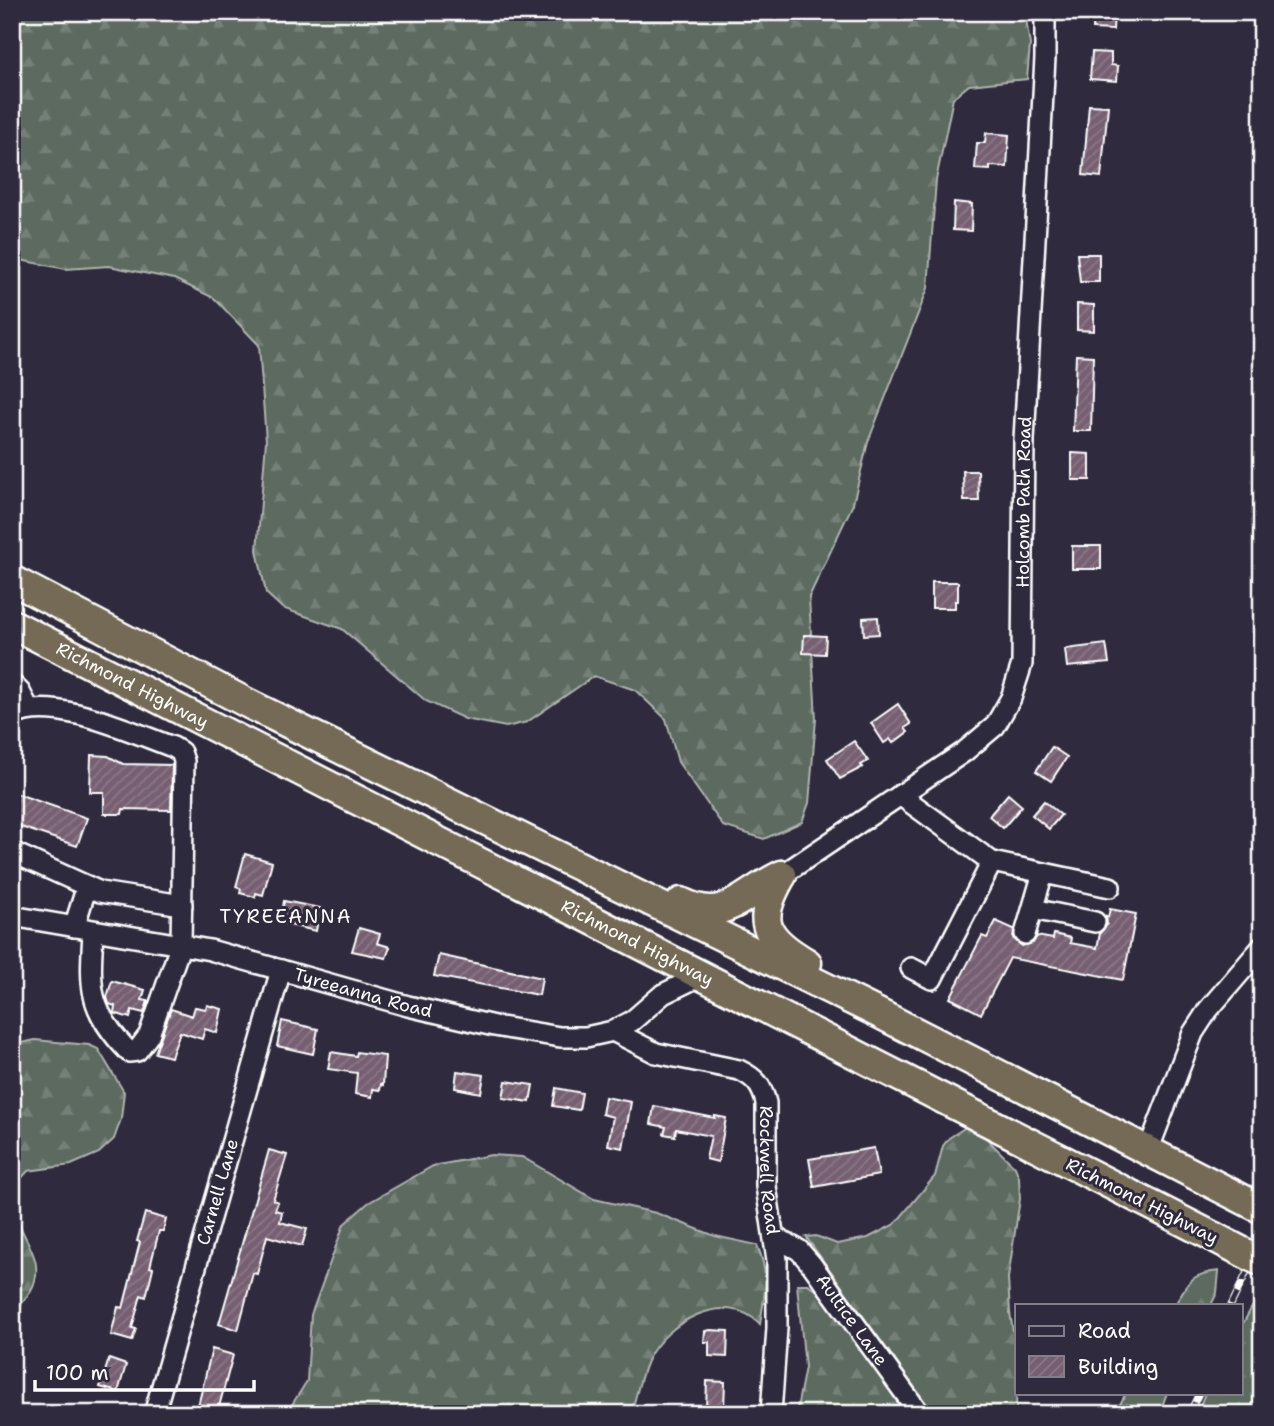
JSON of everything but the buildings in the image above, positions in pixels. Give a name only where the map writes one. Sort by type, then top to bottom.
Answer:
[{"type":"highway","points":[[12,580],[249,704],[878,1013],[1262,1209]]},
{"type":"highway","name":"Richmond Highway","points":[[12,624],[1262,1262]]},
{"type":"highway","points":[[165,659],[349,738],[695,909],[704,912],[722,910],[782,875]]},
{"type":"highway","points":[[782,875],[769,897],[764,914],[769,929],[790,954],[878,1013]]},
{"type":"street","name":"Holcomb Path Road","points":[[782,875],[964,752],[995,726],[1011,698],[1021,664],[1024,440],[1045,58],[1045,12]]},
{"type":"street","points":[[12,684],[20,692],[20,712],[81,715],[181,752],[184,761],[181,944],[149,1035],[137,1051],[129,1052],[108,1030],[93,995],[83,929],[87,886]]},
{"type":"street","points":[[900,795],[992,862],[1110,887]]},
{"type":"street","points":[[12,852],[100,892],[182,905]]},
{"type":"street","points":[[911,968],[932,979],[992,862]]},
{"type":"street","points":[[1025,934],[1043,873]]},
{"type":"street","points":[[1033,909],[1095,922]]},
{"type":"street","name":"Tyreeanna Road","points":[[12,916],[181,944],[408,1006],[526,1032],[574,1038],[613,1031],[632,1021],[663,994],[702,975]]},
{"type":"street","points":[[1148,1151],[1192,1033],[1262,947]]},
{"type":"street","name":"Carnell Lane","points":[[155,1414],[281,970]]},
{"type":"street","name":"Rockwell Road","points":[[613,1031],[656,1053],[739,1070],[751,1076],[764,1091],[766,1186],[777,1260],[777,1328],[771,1414]]},
{"type":"street","name":"Aultice Lane","points":[[774,1237],[799,1250],[812,1265],[920,1414]]},
{"type":"green space","points":[[12,12],[1025,12],[1030,45],[1027,79],[969,85],[953,98],[936,180],[928,288],[868,442],[853,504],[809,597],[816,719],[809,803],[802,822],[764,839],[723,826],[678,762],[666,719],[635,690],[594,676],[527,722],[506,727],[465,719],[426,701],[342,629],[282,608],[266,593],[257,550],[266,441],[259,345],[214,298],[174,279],[109,266],[66,269],[25,261],[12,255]]},
{"type":"green space","points":[[35,1040],[89,1045],[98,1049],[124,1092],[121,1119],[114,1139],[99,1153],[71,1165],[28,1171],[14,1186],[12,1193],[12,1045]]},
{"type":"green space","points":[[966,1127],[977,1129],[1015,1167],[1019,1177],[1020,1199],[1008,1278],[1015,1343],[1016,1414],[934,1414],[806,1237],[816,1236],[837,1244],[868,1238],[895,1224],[935,1176],[943,1146],[949,1138]]},
{"type":"green space","points":[[491,1155],[522,1157],[594,1199],[656,1213],[715,1236],[757,1245],[765,1275],[760,1324],[746,1314],[730,1309],[714,1310],[681,1323],[667,1334],[647,1361],[631,1414],[286,1414],[307,1381],[311,1315],[344,1224],[368,1203],[433,1166]]},
{"type":"green space","points":[[12,1204],[36,1269],[30,1292],[12,1314]]},
{"type":"green space","points":[[1219,1271],[1217,1293],[1212,1304],[1176,1304],[1191,1280],[1202,1274]]},
{"type":"green space","points":[[797,1284],[808,1284],[817,1291],[884,1380],[904,1414],[796,1414],[805,1367]]},
{"type":"green space","points":[[1262,1289],[1262,1414],[1197,1414],[1205,1394],[1242,1394],[1242,1325]]},
{"type":"green space","points":[[1125,1394],[1167,1394],[1159,1414],[1115,1414]]},
{"type":"railway","points":[[1231,1304],[1262,1241]]},
{"type":"railway","points":[[1189,1414],[1199,1394]]},
{"type":"district","name":"TYREEANNA","points":[[286,916]]}]
